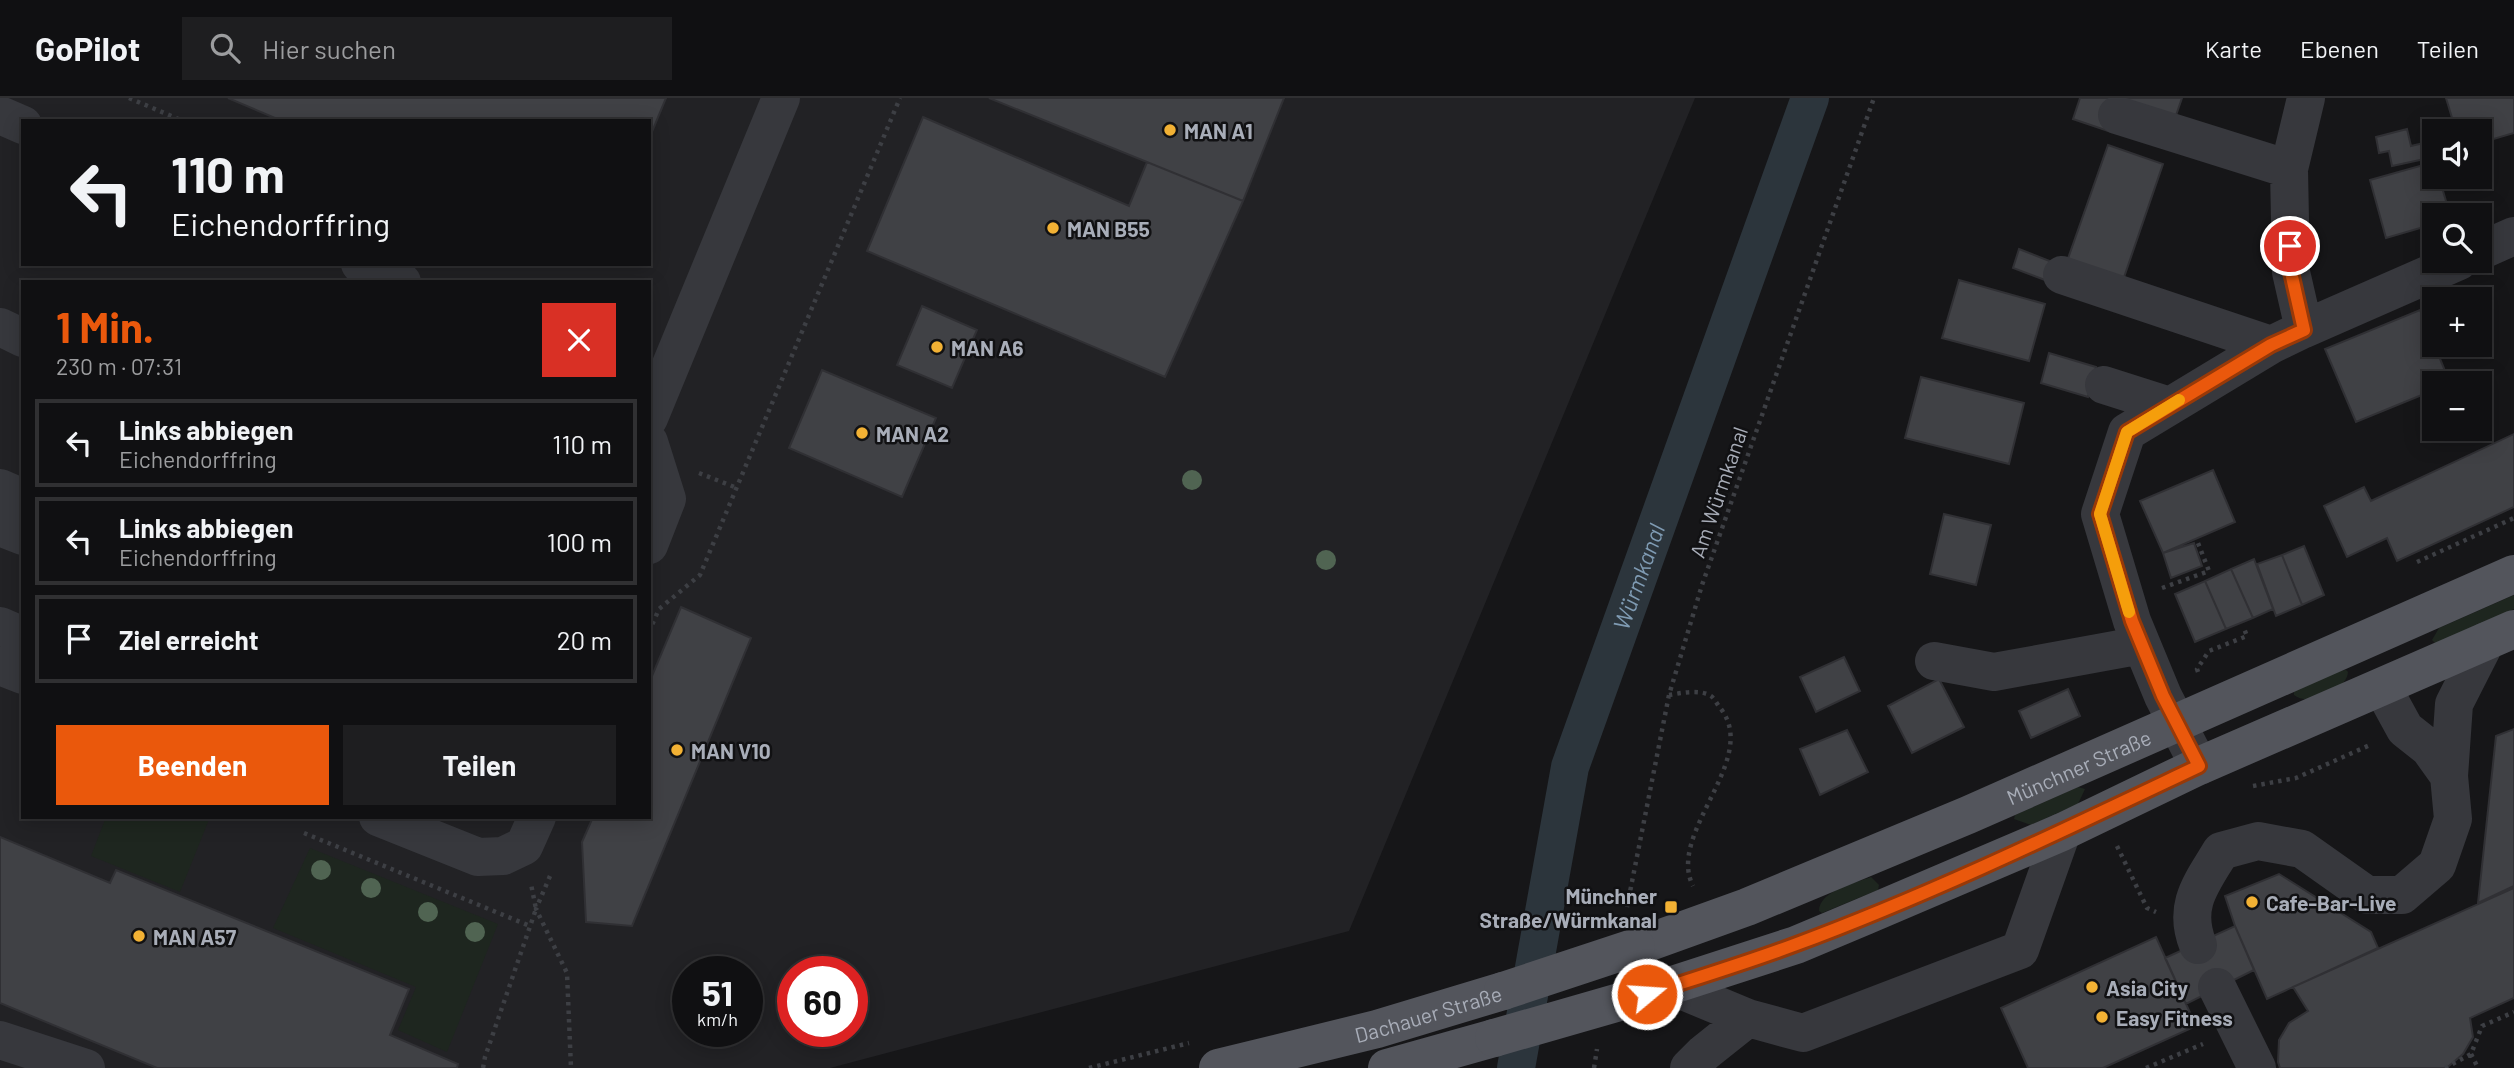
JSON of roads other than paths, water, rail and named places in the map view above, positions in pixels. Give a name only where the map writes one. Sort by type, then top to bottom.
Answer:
[{"type":"main road","name":"Münchner Straße","points":[[1636,947],[1811,881],[2514,574]]},
{"type":"main road","points":[[1671,986],[1796,944],[2062,832],[2199,766],[2500,635]]},
{"type":"main road","points":[[2361,641],[2382,687]]},
{"type":"main road","name":"Dachauer Straße","points":[[1218,1068],[1377,1029],[1636,947]]},
{"type":"main road","name":"Dachauer Straße","points":[[1387,1068],[1671,986]]},
{"type":"street","points":[[651,413],[781,98]]},
{"type":"street","points":[[2288,337],[2291,272],[2289,169],[2306,98]]},
{"type":"street","points":[[0,115],[21,124]]},
{"type":"street","points":[[2117,115],[2289,169]]},
{"type":"street","points":[[2492,246],[2514,236]]},
{"type":"street","points":[[365,266],[397,280]]},
{"type":"street","points":[[2199,766],[2142,645],[2100,514],[2127,432],[2288,337],[2432,273]]},
{"type":"street","points":[[2062,275],[2288,337]]},
{"type":"street","points":[[0,327],[21,337]]},
{"type":"street","points":[[2104,385],[2170,405]]},
{"type":"street","points":[[651,540],[667,499],[653,472]]},
{"type":"street","points":[[0,488],[21,497]]},
{"type":"street","points":[[0,527],[21,535]]},
{"type":"street","points":[[0,626],[21,635]]},
{"type":"street","points":[[2195,937],[2195,893],[2221,851],[2258,841],[2302,849],[2368,895],[2402,895],[2437,866],[2454,819],[2449,776],[2454,704],[2500,635]]},
{"type":"street","points":[[1934,661],[1994,672],[2142,645]]},
{"type":"street","points":[[0,666],[21,675]]},
{"type":"street","points":[[2382,687],[2405,729],[2430,748],[2449,776]]},
{"type":"street","points":[[383,819],[478,857],[517,834]]},
{"type":"street","points":[[1671,986],[1748,1018],[1803,1033],[2020,950],[2062,832]]},
{"type":"street","points":[[2217,987],[2256,1068]]},
{"type":"street","points":[[1689,1068],[1748,1018]]},
{"type":"street","points":[[0,1040],[86,1068]]},
{"type":"waterway","name":"Würmkanal","points":[[1516,1068],[1570,767],[1810,98]]},
{"type":"place","name":"MAN A1","points":[[1170,130]]},
{"type":"place","name":"MAN B55","points":[[1053,228]]},
{"type":"place","name":"MAN A6","points":[[937,347]]},
{"type":"place","name":"MAN A2","points":[[862,433]]},
{"type":"place","name":"MAN V10","points":[[677,750]]},
{"type":"place","name":"Cafe-Bar-Live","points":[[2252,902]]},
{"type":"place","name":"Münchner Straße/Würmkanal","points":[[1671,907]]},
{"type":"place","name":"MAN A57","points":[[139,936]]},
{"type":"place","name":"Asia City","points":[[2092,987]]},
{"type":"place","name":"Easy Fitness","points":[[2102,1017]]}]
